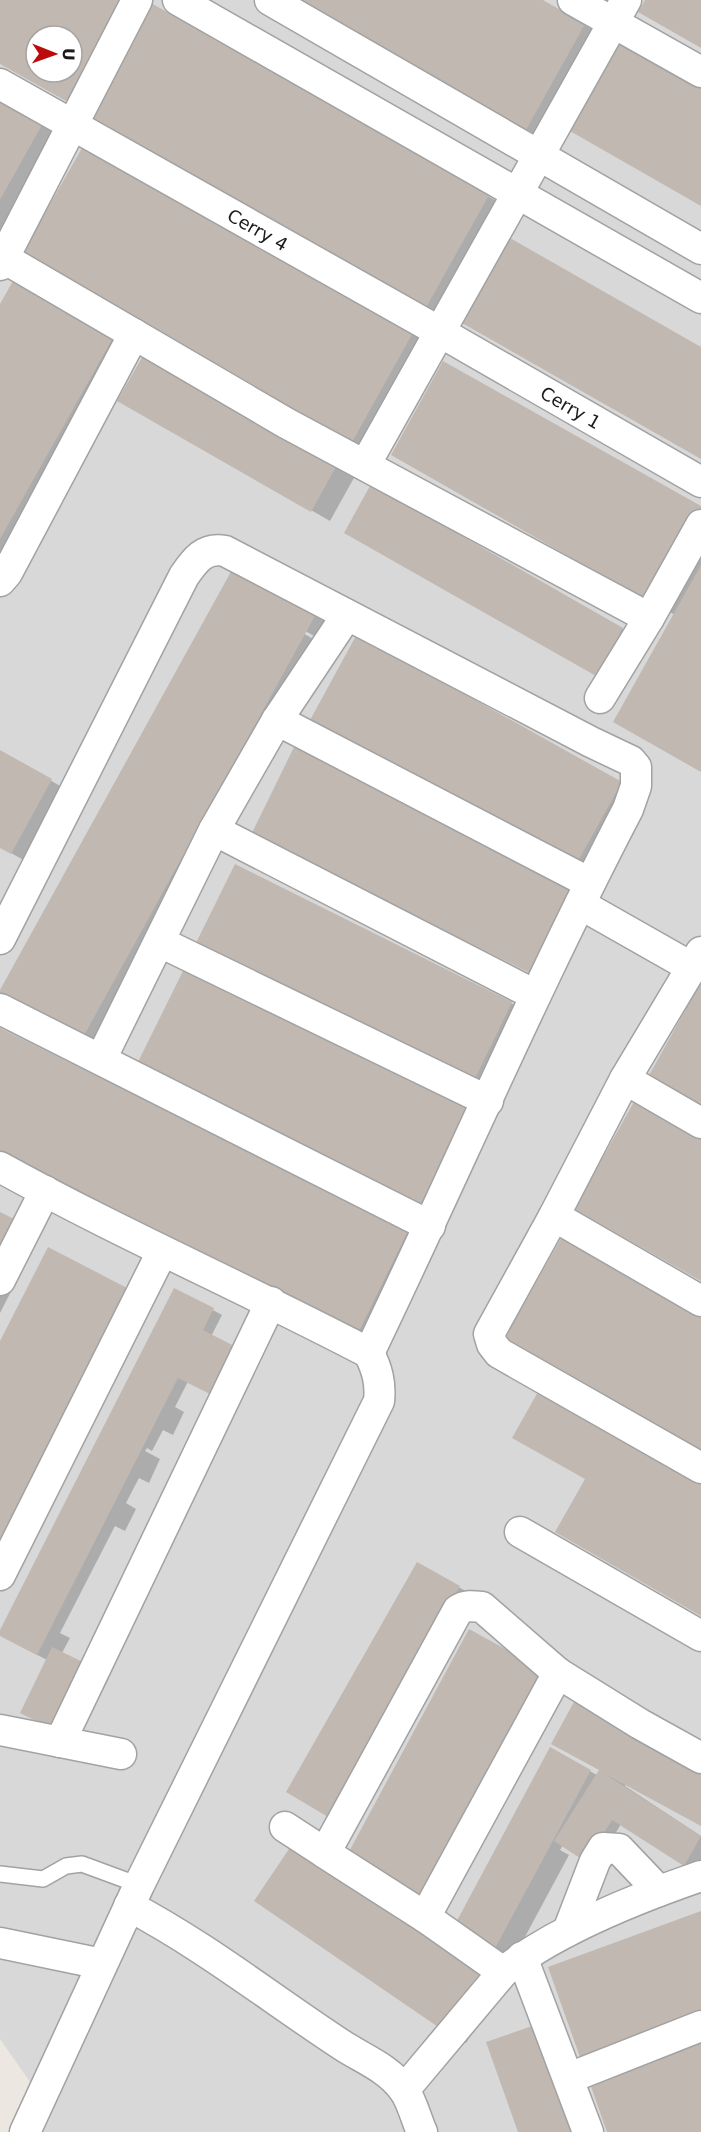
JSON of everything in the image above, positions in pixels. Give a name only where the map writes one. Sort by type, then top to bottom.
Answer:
[{"type":"street","points":[[137,0],[74,125],[1,260],[134,333],[286,423],[649,618]]},
{"type":"street","points":[[178,0],[701,298]]},
{"type":"street","points":[[270,0],[701,249]]},
{"type":"street","points":[[573,0],[620,11],[701,72]]},
{"type":"street","points":[[366,465],[620,11]]},
{"type":"street","name":"Cerry 4","points":[[0,84],[440,332]]},
{"type":"street","name":"Cerry 1","points":[[440,332],[701,482]]},
{"type":"street","points":[[0,581],[7,573],[134,333]]},
{"type":"street","points":[[600,698],[649,618],[701,525]]},
{"type":"street","points":[[0,939],[184,576],[196,559],[205,552],[216,549],[225,551],[631,761],[636,767],[636,786],[628,809],[535,995],[488,1101],[369,1353]]},
{"type":"street","points":[[101,1059],[214,830],[277,720],[347,615]]},
{"type":"street","points":[[277,720],[585,894],[620,927],[687,958],[554,1216],[489,1334],[492,1344],[499,1353],[701,1468]]},
{"type":"street","points":[[214,830],[535,995]]},
{"type":"street","points":[[160,942],[488,1101]]},
{"type":"street","points":[[0,1009],[430,1226]]},
{"type":"street","points":[[625,1079],[701,1123]]},
{"type":"street","points":[[0,1167],[162,1252],[271,1302],[369,1353],[379,1377],[379,1401],[134,1896],[25,2132]]},
{"type":"street","points":[[0,1280],[45,1191]]},
{"type":"street","points":[[554,1216],[701,1301]]},
{"type":"street","points":[[0,1575],[162,1252]]},
{"type":"street","points":[[60,1742],[271,1302]]},
{"type":"street","points":[[520,1532],[701,1636]]},
{"type":"street","points":[[325,1853],[458,1610],[463,1607],[473,1605],[482,1607],[558,1673],[640,1724],[701,1758]]},
{"type":"street","points":[[425,1917],[558,1673]]},
{"type":"street","points":[[0,1730],[121,1754]]},
{"type":"street","points":[[285,1827],[425,1917],[513,1964],[569,2078],[588,2132]]},
{"type":"street","points":[[568,1931],[595,1861],[603,1848],[619,1849],[659,1891]]},
{"type":"street","points":[[404,2090],[513,1964],[568,1931],[659,1891],[701,1876]]},
{"type":"street","points":[[134,1896],[171,1930],[268,1992],[346,2047],[380,2067],[404,2090],[422,2132]]},
{"type":"street","points":[[0,1943],[102,1964]]},
{"type":"street","points":[[569,2078],[701,2026]]},
{"type":"lane","points":[[0,1874],[43,1879],[66,1866],[82,1864],[134,1896]]},
{"type":"shaded area","points":[[0,0],[701,0],[701,2132],[37,2132],[48,2108],[0,2039]]},
{"type":"building","points":[[0,0],[123,0],[84,69],[84,24],[24,24],[24,77],[0,64]]},
{"type":"building","points":[[297,0],[543,0],[585,24],[526,130]]},
{"type":"building","points":[[645,0],[701,0],[701,48],[638,12]]},
{"type":"building","points":[[151,3],[489,195],[423,313],[85,121]]},
{"type":"building","points":[[621,41],[701,87],[701,206],[570,131]]},
{"type":"building","points":[[36,84],[76,84],[66,101]]},
{"type":"building","points":[[0,99],[43,123],[0,200]]},
{"type":"building","points":[[86,141],[415,329],[351,444],[21,255]]},
{"type":"building","points":[[510,238],[701,347],[701,459],[462,323]]},
{"type":"building","points":[[18,272],[118,329],[0,539],[0,304]]},
{"type":"building","points":[[144,354],[337,465],[311,512],[117,401]]},
{"type":"building","points":[[443,361],[701,506],[701,521],[654,605],[391,455]]},
{"type":"building","points":[[371,484],[623,628],[596,676],[344,533]]},
{"type":"building","points":[[701,565],[701,772],[613,722]]},
{"type":"building","points":[[233,568],[316,614],[81,1041],[0,996],[0,990]]},
{"type":"building","points":[[357,634],[622,782],[573,870],[309,722]]},
{"type":"building","points":[[295,745],[575,884],[530,973],[251,835]]},
{"type":"building","points":[[0,750],[52,779],[11,854],[0,848]]},
{"type":"building","points":[[235,864],[512,1002],[470,1089],[192,951]]},
{"type":"building","points":[[185,967],[475,1111],[426,1211],[136,1066]]},
{"type":"building","points":[[701,982],[701,1110],[647,1079]]},
{"type":"building","points":[[0,1028],[408,1231],[359,1331],[0,1153]]},
{"type":"building","points":[[635,1100],[701,1137],[701,1281],[574,1209]]},
{"type":"building","points":[[0,1212],[22,1223],[0,1266]]},
{"type":"building","points":[[564,1233],[701,1310],[701,1453],[504,1340]]},
{"type":"building","points":[[48,1247],[129,1289],[0,1542],[0,1341]]},
{"type":"building","points":[[174,1288],[214,1308],[203,1330],[236,1347],[212,1395],[178,1378],[37,1655],[0,1636],[0,1630]]},
{"type":"building","points":[[539,1390],[701,1482],[701,1616],[555,1532],[585,1479],[512,1438]]},
{"type":"building","points":[[417,1562],[460,1586],[328,1817],[286,1792]]},
{"type":"building","points":[[469,1629],[544,1670],[421,1899],[345,1859]]},
{"type":"building","points":[[52,1647],[91,1666],[58,1732],[20,1713]]},
{"type":"building","points":[[575,1700],[701,1768],[701,1826],[605,1774],[701,1836],[684,1866],[612,1820],[586,1862],[554,1841],[599,1770],[551,1744]]},
{"type":"building","points":[[550,1747],[591,1770],[493,1952],[452,1930]]},
{"type":"building","points":[[295,1840],[488,1972],[447,2033],[254,1901]]},
{"type":"building","points":[[701,1911],[701,2017],[581,2060],[548,1967]]},
{"type":"building","points":[[538,2024],[577,2132],[518,2132],[486,2042]]},
{"type":"building","points":[[701,2038],[701,2132],[607,2132],[588,2078]]}]
